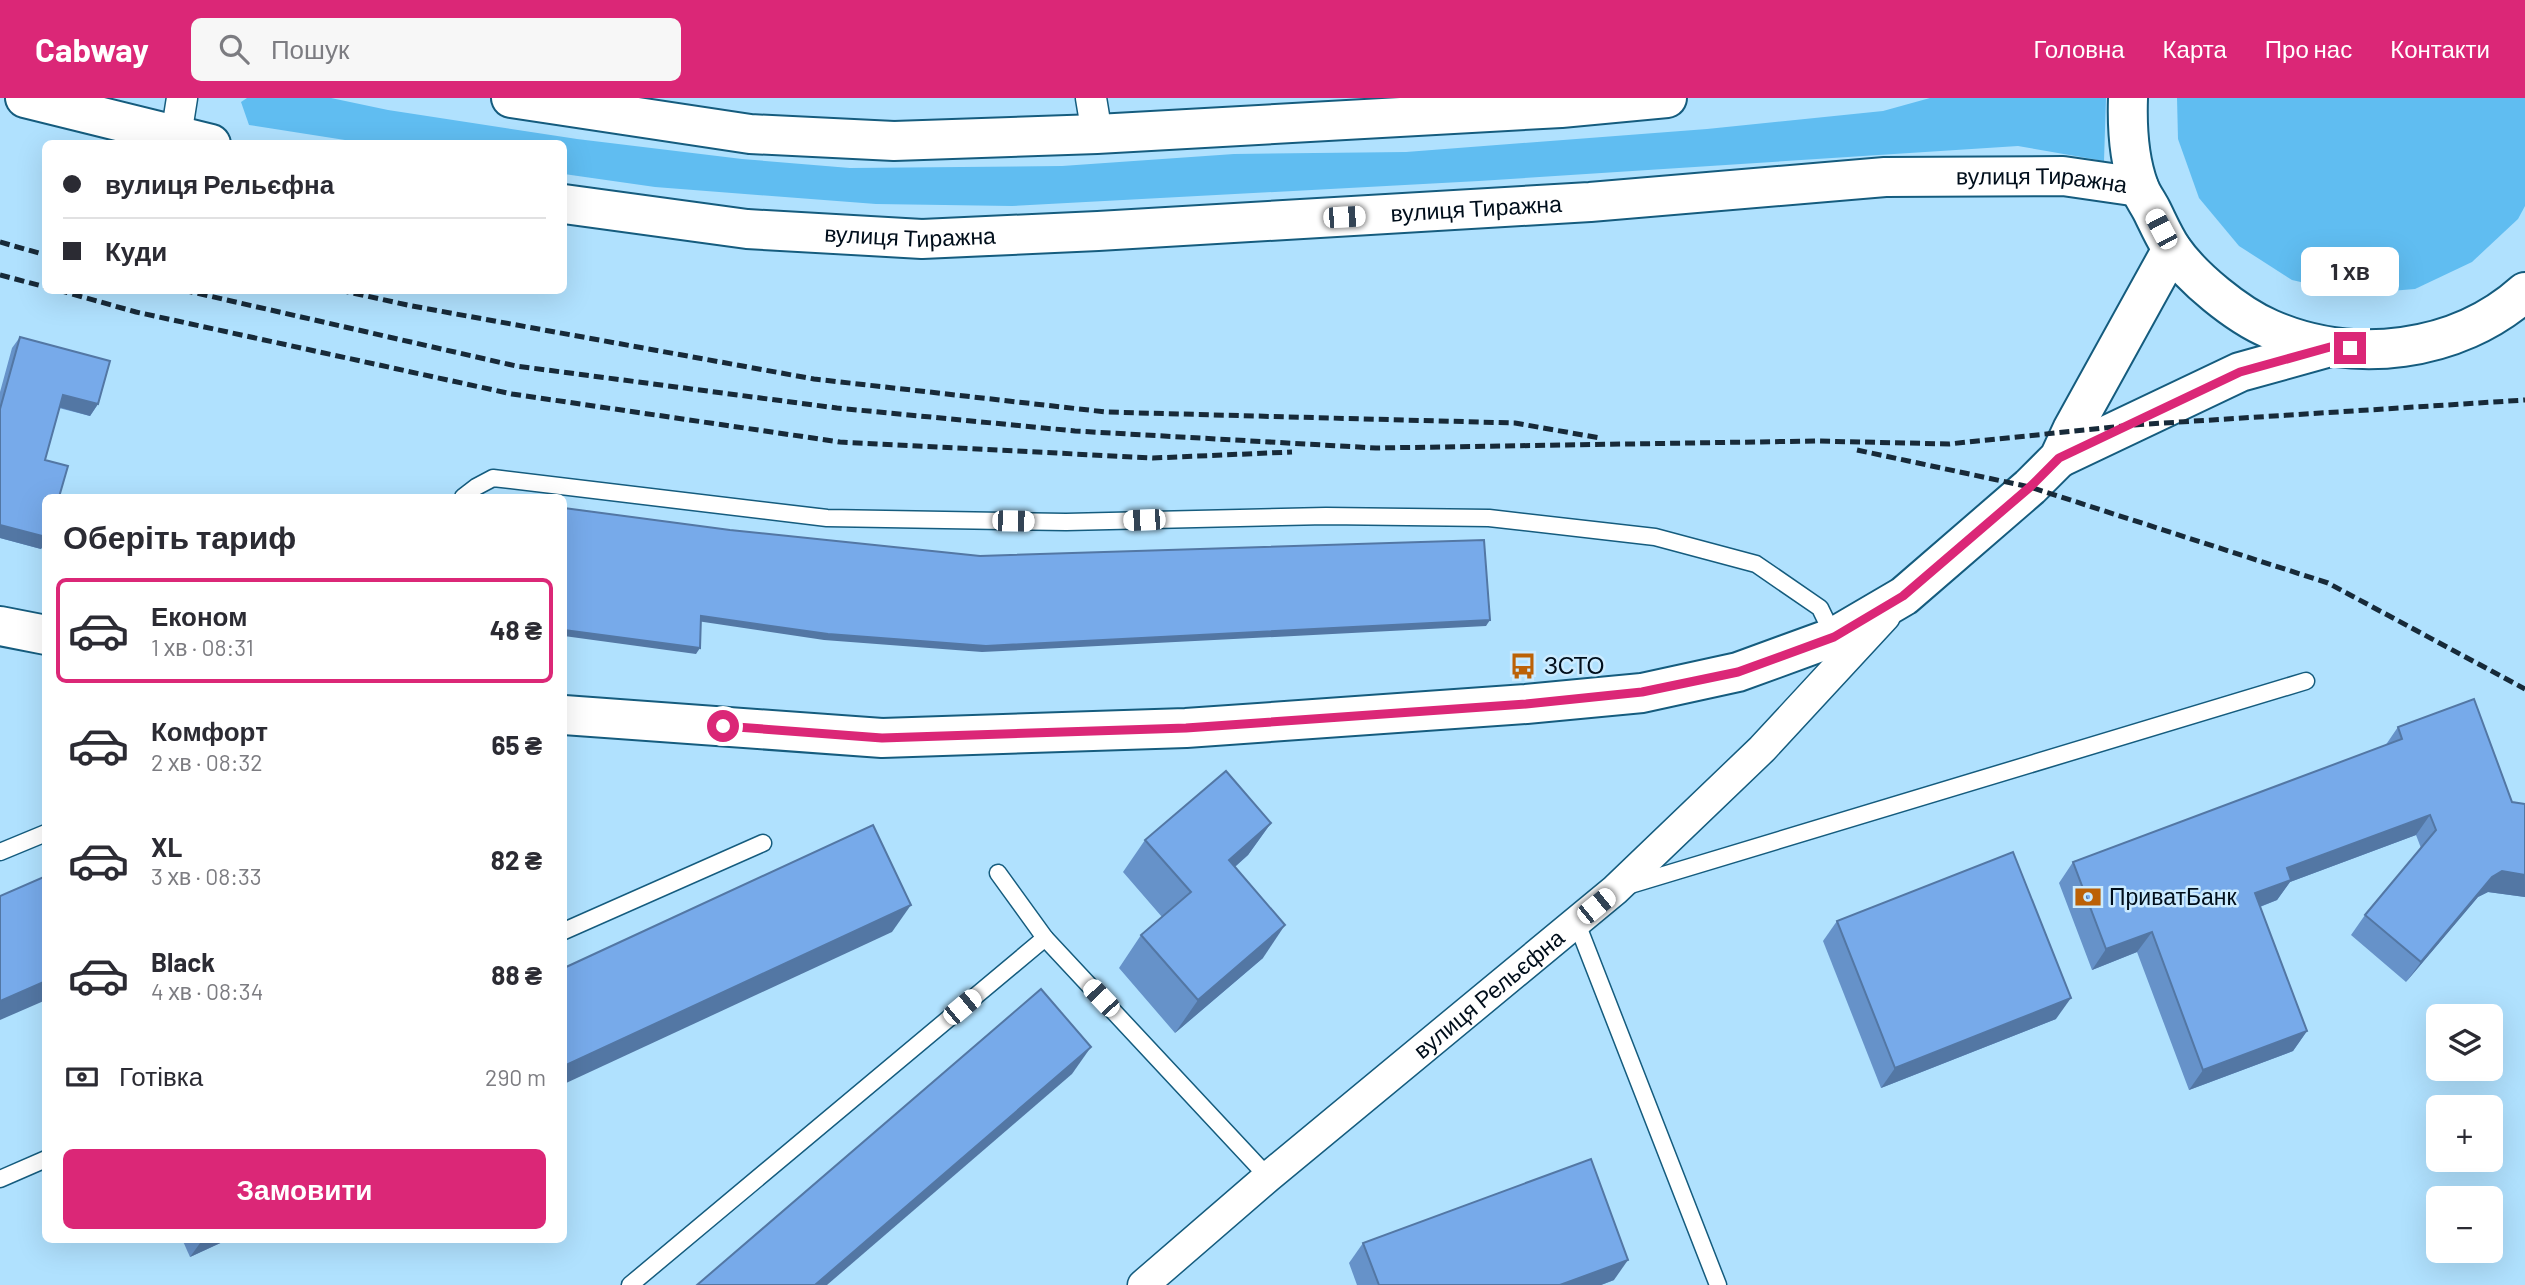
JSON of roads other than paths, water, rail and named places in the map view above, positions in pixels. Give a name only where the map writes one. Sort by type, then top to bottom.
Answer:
[{"type":"main road","points":[[25,98],[193,140]]},
{"type":"main road","points":[[511,98],[750,134],[894,141],[1094,116],[1560,108],[1667,98]]},
{"type":"main road","points":[[2128,98],[2127,125],[2139,187],[2172,249],[2216,295],[2269,329],[2330,347],[2391,350],[2451,337],[2506,309],[2525,292]]},
{"type":"main road","name":"вулиця Тиражна","points":[[567,204],[747,229],[922,239],[1590,202],[1885,177],[2063,176],[2139,187]]},
{"type":"main road","points":[[2059,458],[2172,249]]},
{"type":"main road","points":[[2059,458],[2240,372],[2330,347]]},
{"type":"main road","name":"вулиця Рельєфна","points":[[567,715],[882,738],[1186,728],[1526,704],[1642,692],[1738,672],[1834,637],[1903,596],[2030,487],[2059,458]]},
{"type":"main road","points":[[0,625],[42,634]]},
{"type":"street","points":[[182,98],[193,140]]},
{"type":"street","name":"вулиця Рельєфна","points":[[1143,1285],[1268,1177],[1615,890],[1762,749],[1903,596]]},
{"type":"lane","points":[[467,494],[492,478],[827,518],[1066,522],[1326,516],[1489,518],[1655,537],[1756,564],[1820,608],[1834,637]]},
{"type":"lane","points":[[1615,890],[2306,681]]},
{"type":"lane","points":[[0,852],[42,835]]},
{"type":"lane","points":[[567,930],[763,843]]},
{"type":"lane","points":[[998,873],[1045,938],[1268,1177]]},
{"type":"lane","points":[[1576,922],[1718,1285]]},
{"type":"lane","points":[[630,1285],[1045,938]]},
{"type":"lane","points":[[0,1179],[42,1161]]},
{"type":"railway","points":[[0,242],[42,254]]},
{"type":"railway","points":[[0,275],[42,286]]},
{"type":"railway","points":[[72,294],[136,312],[512,394],[840,442],[1153,458],[1292,452]]},
{"type":"railway","points":[[201,294],[516,366],[837,408],[1075,431],[1376,448],[1816,441],[1949,444],[2133,425],[2525,400]]},
{"type":"railway","points":[[357,294],[814,379],[1106,412],[1515,423],[1600,438]]},
{"type":"railway","points":[[1857,450],[2030,487],[2328,583],[2525,689]]},
{"type":"place","name":"ЗСТО","points":[[1523,666]]},
{"type":"place","name":"ПриватБанк","points":[[2088,897]]}]
